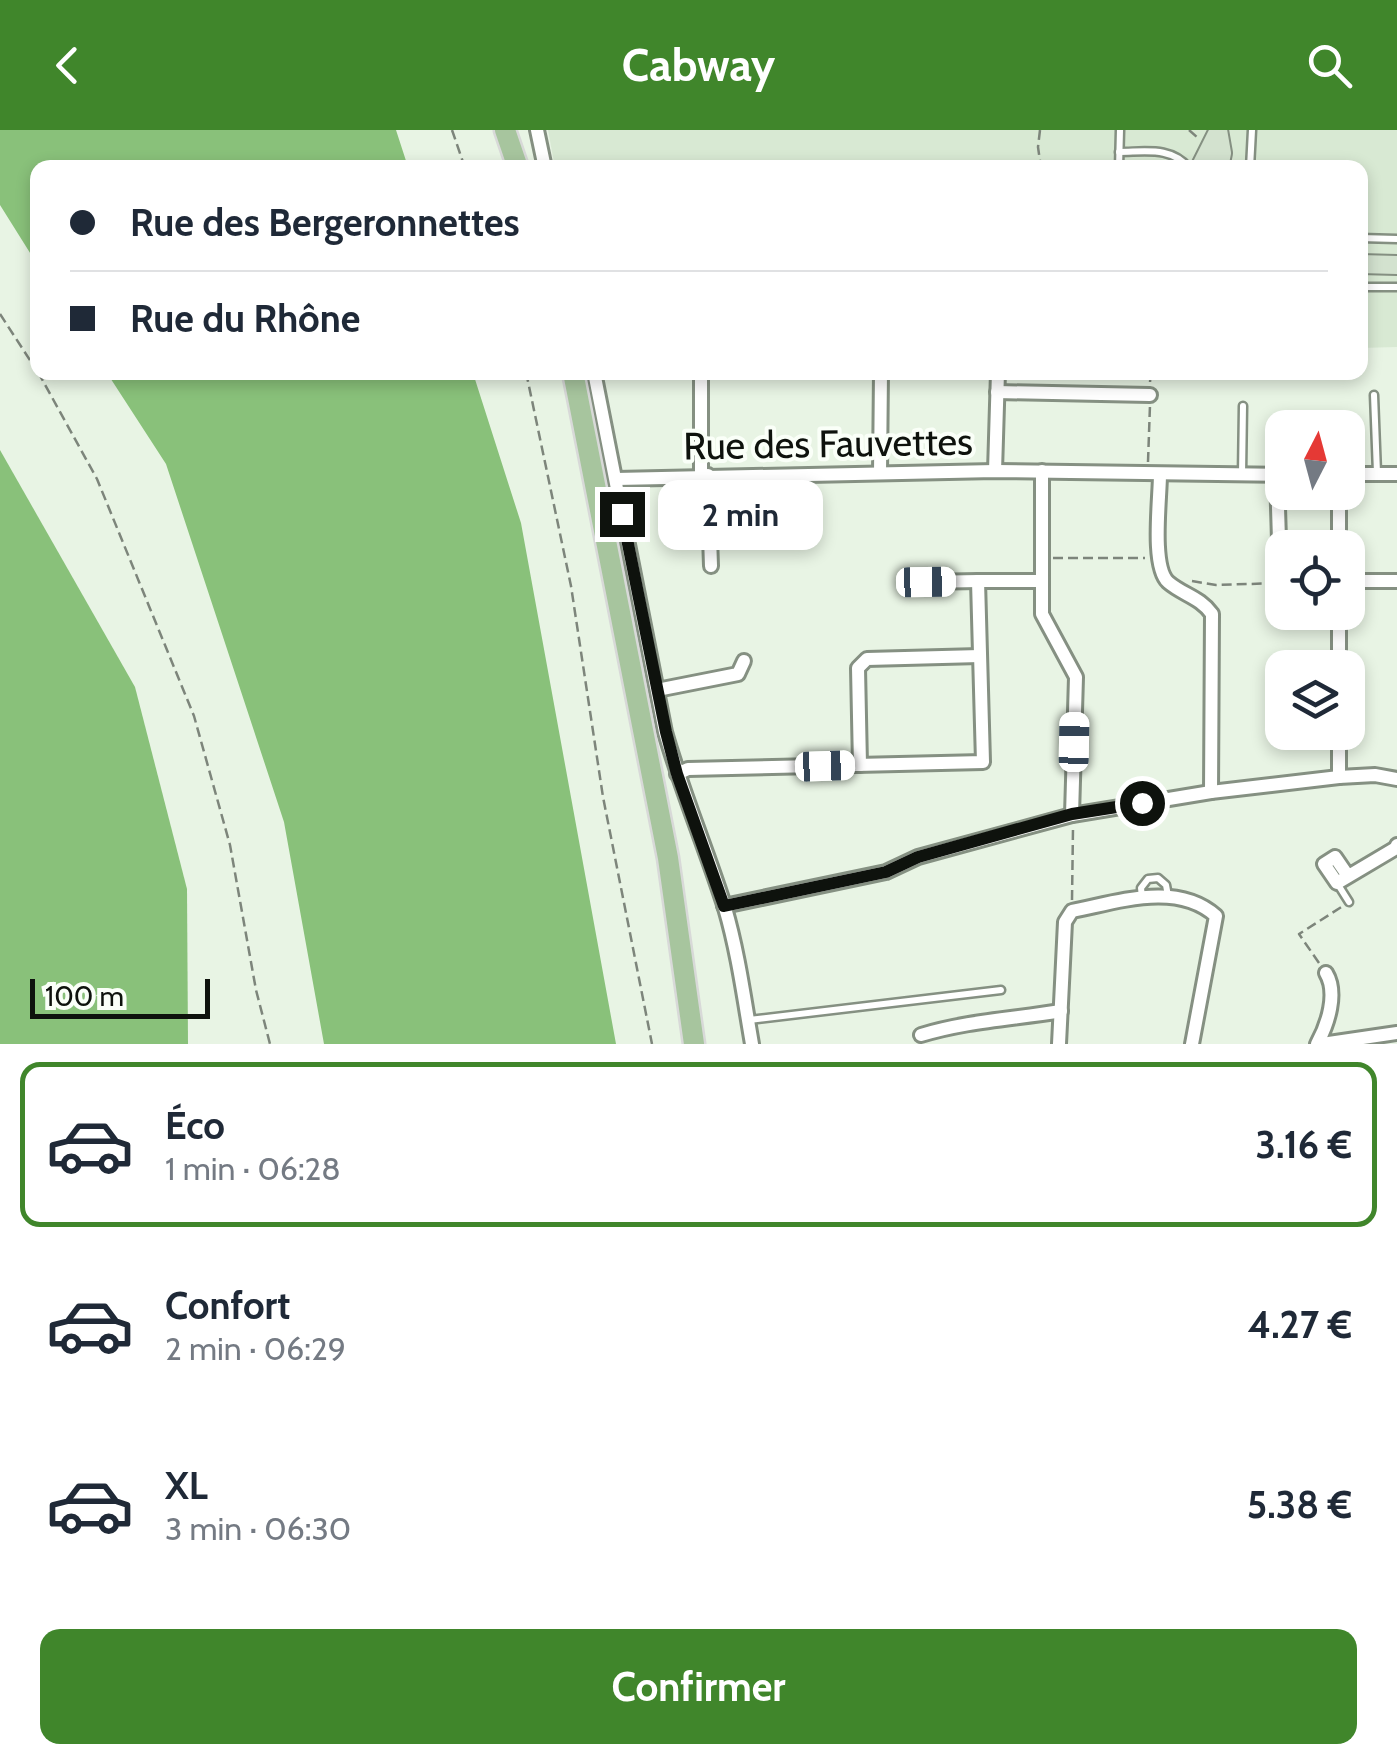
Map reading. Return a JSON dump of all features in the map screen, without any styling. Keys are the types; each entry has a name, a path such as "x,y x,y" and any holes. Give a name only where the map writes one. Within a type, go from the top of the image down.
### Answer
{"main road":[{"path":"505,130 515,160"},
{"path":"575,380 668,858 694,1044"}],"street":[{"path":"537,130 543,160"},
{"path":"1204,160 1218,131"},
{"path":"1218,131 1221,160"},
{"path":"1368,264 1397,265"},
{"path":"596,380 657,690 677,774 736,949 752,1044"},
{"path":"701,380 711,566"},
{"path":"880,473 881,380"},
{"path":"996,471 998,380"},
{"path":"998,392 1150,395"},
{"name":"Rue des Fauvettes","path":"616,478 996,471 1265,475"},
{"path":"1042,472 1042,614 1076,677 1072,814"},
{"path":"1154,474 1161,574 1170,584 1203,602 1212,614 1211,792"},
{"path":"1365,474 1397,474"},
{"path":"926,582 1042,581"},
{"path":"1365,581 1397,581"},
{"path":"677,774 688,769 983,762 978,582"},
{"path":"860,765 858,668 867,659 980,656"},
{"path":"657,690 738,674 744,661"},
{"path":"1339,750 1339,776"},
{"path":"724,906 886,872 918,857 1072,814 1339,776 1395,777"},
{"path":"1342,880 1397,845"},
{"path":"1059,1044 1065,922 1072,911 1168,897 1203,904 1216,916 1192,1044"},
{"path":"1326,973 1333,992 1320,1044 1390,1037"},
{"path":"921,1035 962,1022 999,1021 1061,1011"}],"lane":[{"path":"1119,160 1120,130"},
{"path":"1250,160 1252,130"},
{"path":"1119,152 1167,152 1182,160"},
{"path":"1368,238 1397,240"},
{"path":"1368,287 1397,288"},
{"path":"1374,395 1377,474"},
{"path":"1242,406 1242,475"},
{"path":"1342,880 1349,902"},
{"path":"748,1020 1001,990"}],"path":[{"path":"452,130 463,160"},
{"path":"1040,130 1040,160"},
{"path":"0,314 30,360"},
{"path":"42,380 97,479 194,716 230,845 256,990 270,1044"},
{"path":"528,380 557,512 603,798 652,1044"},
{"path":"1150,380 1154,474"},
{"path":"1042,558 1158,558"},
{"path":"1170,584 1265,584"},
{"path":"1072,814 1072,911"},
{"path":"1326,973 1299,934 1349,902"}],"shaded area":[{"path":"0,130 396,130 406,160 30,160 30,253 0,205"},
{"path":"548,130 1397,130 1397,347 1368,348 1368,160 554,160"},
{"path":"112,380 475,380 521,523 616,1044 324,1044 284,822 166,464"},
{"path":"0,450 135,687 187,889 188,1044 0,1044"}],"route":[{"path":"622,514 666,732 724,906 886,872 918,857 1072,814 1142,803"}]}
